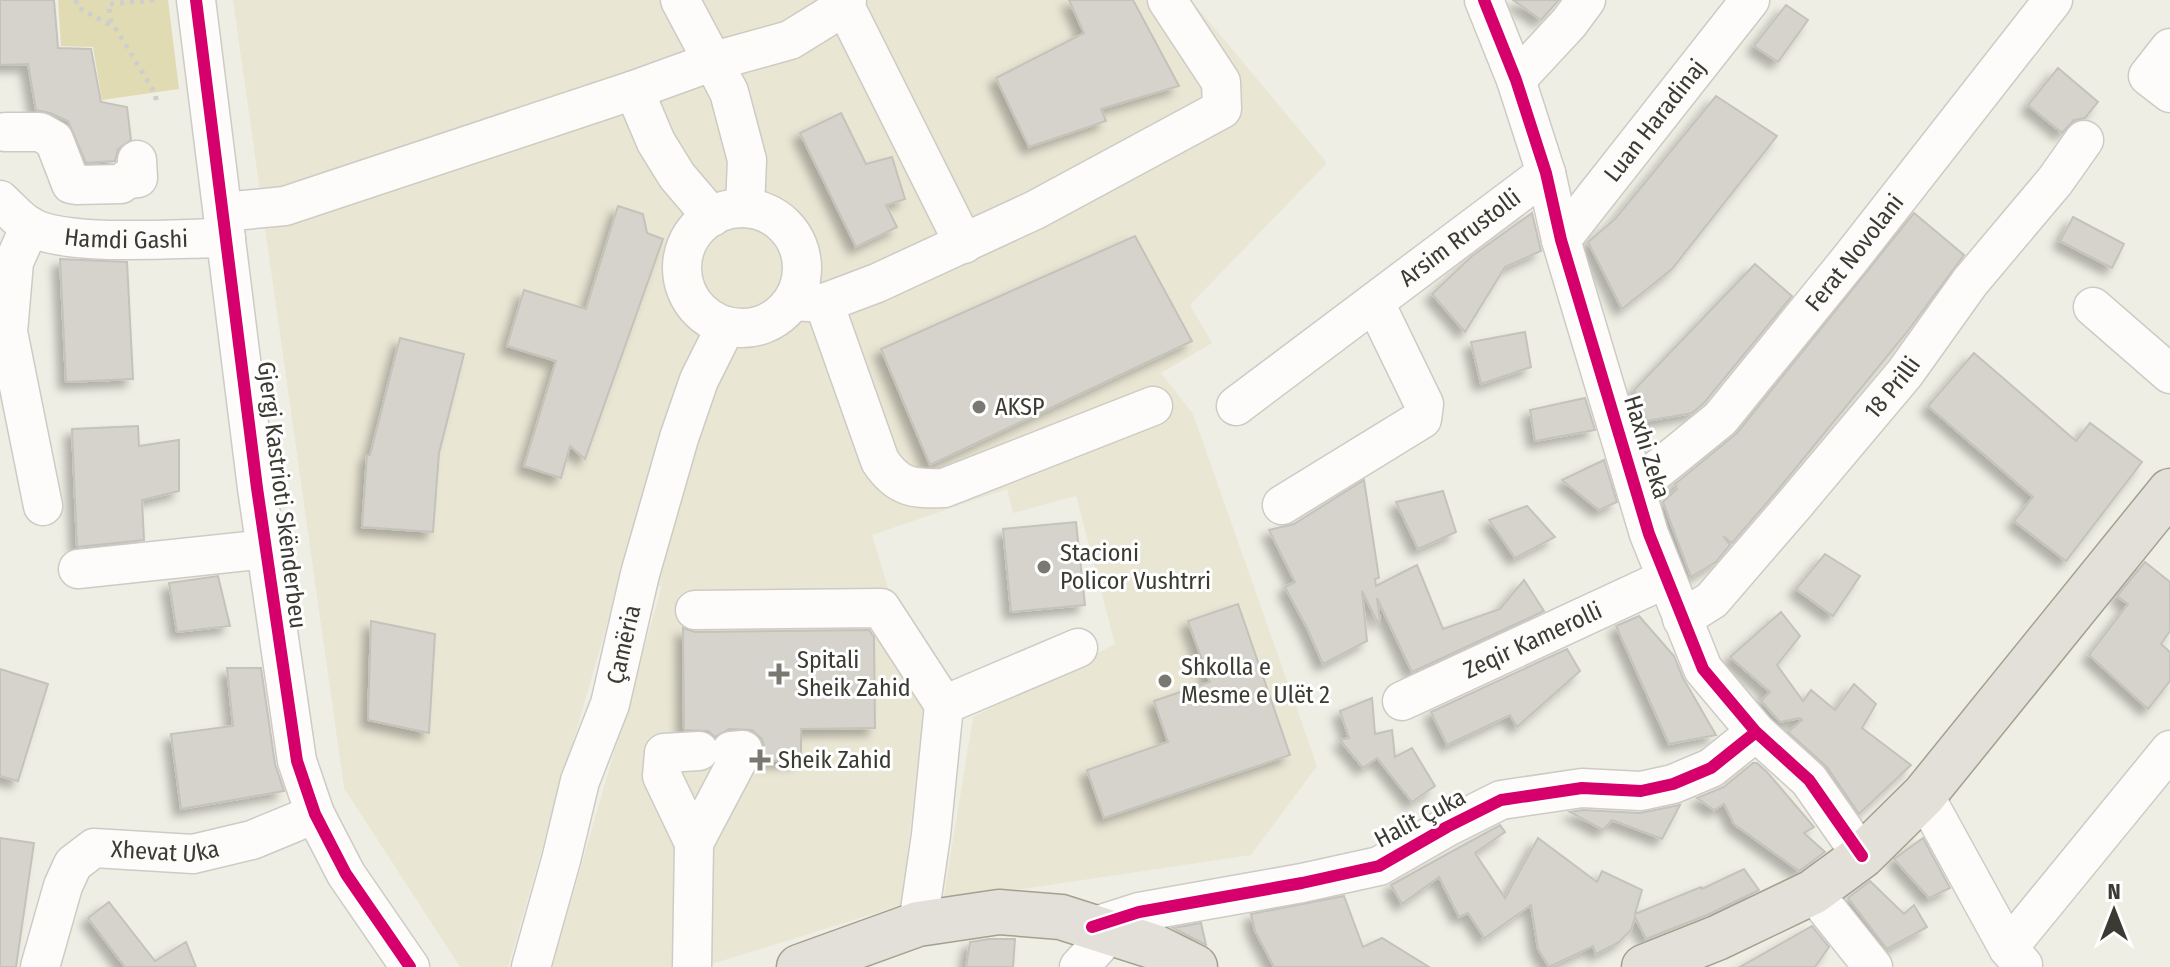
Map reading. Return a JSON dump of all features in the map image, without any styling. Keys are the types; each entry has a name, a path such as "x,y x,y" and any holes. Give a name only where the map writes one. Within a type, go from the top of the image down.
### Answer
{"main road":[{"path":"1644,967 1717,938 1813,892 1862,856 1924,795 2170,491"},
{"path":"799,967 918,924 999,912 1061,917 1094,942 1155,947 1195,967"}],"street":[{"name":"Gjergj Kastrioti Skënderbeu","path":"196,0 266,549 297,761 315,814 346,874 410,967"},
{"path":"680,0 729,92 742,133 747,160 728,212"},
{"path":"1153,406 944,488 923,489 903,484 890,477 880,461 808,302 802,279 802,257 786,226 767,213 728,212 700,225 685,248 682,276 692,302 713,321 740,328 767,323 808,302 877,283 964,244 1035,210 1222,109 1221,82 1167,0"},
{"name":"Haxhi Zeka","path":"1484,0 1516,80 1546,173 1561,240 1649,534 1703,669 1756,732 1809,780 1862,856"},
{"path":"1516,80 1586,0"},
{"name":"Luan Haradinaj","path":"1561,240 1750,0"},
{"name":"Ferat Novolani","path":"1636,487 1720,419 1860,248 2053,0"},
{"path":"224,225 714,61 790,40 846,3 964,244"},
{"path":"2170,48 2148,76 2170,93"},
{"path":"634,90 656,142 677,176 728,212"},
{"path":"2,127 40,132 54,140 71,184 121,184 127,179 138,178 137,160"},
{"name":"18 Prilli","path":"1682,619 1712,600 1905,373 1970,282 2055,181 2084,140"},
{"name":"Arsim Rrustolli","path":"1236,406 1546,173"},
{"name":"Hamdi Gashi","path":"0,200 30,226 58,235 104,239 224,225"},
{"name":"Hamdi Gashi","path":"30,226 14,262 8,332 43,506"},
{"name":"Arsim Rrustolli","path":"1282,505 1422,419 1424,404 1375,303"},
{"path":"2093,307 2170,374"},
{"name":"Çamëria","path":"531,967 580,781 610,704 640,574 679,438 699,380 726,326"},
{"name":"Gjergj Kastrioti Skënderbeu","path":"78,569 266,549"},
{"name":"Zeqir Kamerolli","path":"1402,701 1665,579"},
{"path":"695,610 881,608 944,705 931,835 918,924"},
{"path":"944,705 1078,648"},
{"name":"Halit Çuka","path":"1094,942 1139,912 1379,866 1501,800 1582,788 1641,791 1673,784 1711,768 1756,732"},
{"path":"692,967 694,843 662,776 664,753 743,750 694,843"},
{"path":"1924,795 2017,957 2170,750"},
{"name":"Xhevat Uka","path":"40,967 63,886 73,864 94,848 193,854 252,840 315,814"},
{"path":"1813,892 1873,967"}],"path":[{"path":"76,0 77,7 116,28"},
{"path":"154,0 109,2 110,19 155,93 157,105"}],"shaded area":[{"path":"58,0 168,0 179,89 102,100 93,47 61,46"},
{"path":"233,0 1191,0 1327,163 1190,305 1212,343 1161,373 1193,414 1317,766 1251,855 943,901 973,717 1115,644 1076,496 1013,513 1007,489 872,535 924,707 902,905 702,967 552,967 662,586 617,590 508,967 460,967 344,788"}],"building":[{"path":"0,0 54,0 58,48 91,49 101,102 127,107 131,140 118,149 115,161 86,163 68,121 36,110 28,64 0,65"},
{"path":"1069,0 1133,0 1179,86 1101,109 1106,121 1029,147 996,78 1084,33"},
{"path":"1513,0 1559,0 1541,20"},
{"path":"1786,5 1808,20 1778,62 1754,46"},
{"path":"2058,68 2098,102 2085,118 2074,120 2062,133 2028,105"},
{"path":"1716,96 1777,136 1672,269 1622,309 1588,242 1615,219"},
{"path":"841,113 866,164 892,157 905,199 886,205 897,227 856,247 800,133"},
{"path":"618,206 643,214 647,233 663,239 585,459 570,446 561,478 524,466 556,361 507,346 524,290 586,309"},
{"path":"1532,213 1541,251 1505,267 1465,332 1432,294 1472,256"},
{"path":"1914,213 1964,255 1907,332 1777,491 1732,543 1723,536 1730,545 1716,562 1691,577 1663,502 1677,489 1675,484 1737,433"},
{"path":"2073,217 2124,244 2112,268 2060,241"},
{"name":"AKSP","path":"1135,236 1192,341 930,465 881,349"},
{"path":"60,259 127,262 133,379 66,382"},
{"path":"1755,264 1792,296 1704,403 1692,413 1647,421 1634,390"},
{"path":"1525,332 1531,367 1481,384 1471,342"},
{"path":"400,338 464,354 439,453 433,532 362,527 367,455 370,455"},
{"path":"1974,353 2076,441 2090,423 2142,462 2066,561 2014,521 2033,497 1928,406"},
{"path":"1585,398 1595,430 1535,441 1530,410"},
{"path":"138,426 139,446 179,440 179,491 142,500 144,540 77,547 72,429"},
{"path":"1604,460 1617,502 1599,510 1562,480"},
{"path":"1364,480 1379,578 1375,579 1376,586 1417,565 1443,629 1500,609 1524,580 1544,611 1412,672 1377,598 1378,623 1362,591 1367,641 1323,664 1285,587 1295,582 1269,530 1294,524"},
{"path":"1443,491 1456,532 1418,549 1396,502"},
{"path":"1527,506 1555,537 1515,558 1489,520"},
{"name":"Stacioni Policor Vushtrri","path":"1076,522 1085,605 1011,612 1003,529"},
{"path":"1825,554 1860,576 1833,616 1796,589"},
{"path":"2145,562 2170,582 2170,631 2161,644 2170,652 2170,681 2148,709 2089,655 2128,604 2117,596"},
{"path":"218,576 230,626 177,632 169,583"},
{"path":"1238,604 1290,755 1104,818 1087,770 1168,742 1154,701 1210,682 1188,621"},
{"path":"1781,612 1800,636 1777,665 1803,701 1811,690 1835,710 1854,684 1876,704 1862,728 1911,765 1859,814 1827,767 1788,732 1802,720 1780,722 1761,701 1770,692 1730,657"},
{"path":"1639,616 1674,656 1716,735 1669,744 1616,626"},
{"path":"371,621 435,634 429,733 368,720"},
{"name":"Spitali Sheik Zahid","path":"683,628 695,632 869,630 874,637 875,728 801,729 801,760 762,761 765,750 762,739 752,730 729,729 715,737 708,731 684,730"},
{"path":"1567,649 1580,671 1517,727 1510,715 1447,745 1431,712"},
{"path":"227,668 261,668 275,764 284,791 181,809 171,734 233,726"},
{"path":"0,669 48,684 18,781 0,776"},
{"path":"1372,698 1375,734 1392,730 1395,757 1412,748 1435,786 1412,802 1377,758 1363,768 1340,740 1349,738 1340,711"},
{"path":"1753,763 1767,772 1814,827 1804,833 1825,852 1799,871 1734,824 1724,804 1714,810 1697,798 1724,787"},
{"path":"1680,805 1662,839 1612,820 1603,830 1570,812 1640,813"},
{"path":"1500,825 1505,832 1475,853 1505,898 1538,838 1597,882 1602,871 1642,890 1635,914 1702,889 1744,869 1759,890 1646,939 1635,917 1631,930 1618,943 1596,954 1593,946 1549,967 1538,949 1531,905 1482,940 1484,937 1468,913 1459,917 1439,877 1402,904 1391,885"},
{"path":"0,838 34,843 16,967 0,967"},
{"path":"1923,838 1950,888 1929,898 1894,859"},
{"path":"1870,881 1904,914 1914,905 1927,927 1887,949 1848,898"},
{"path":"1344,896 1363,947 1382,938 1429,967 1274,967 1255,931 1251,914"},
{"path":"109,902 155,961 186,942 196,967 125,967 88,918"},
{"path":"1201,923 1206,945 1173,928"},
{"path":"1812,926 1829,947 1815,967 1740,967"},
{"path":"1015,939 1013,967 966,967 970,942"}],"cycle path":[{"path":"196,0 257,488 297,761 315,814 346,874 410,967"},
{"path":"1484,0 1516,80 1546,173 1561,240 1649,534 1703,669 1756,732 1809,780 1862,856"},
{"path":"1092,927 1139,912 1379,866 1501,800 1582,788 1641,791 1673,784 1711,768 1756,732"}],"place":[{"name":"AKSP","path":"979,407"},
{"name":"Stacioni Policor Vushtrri","path":"1044,567"},
{"name":"Spitali Sheik Zahid","path":"779,674"},
{"name":"Shkolla e Mesme e Ulët 2","path":"1165,681"},
{"name":"Sheik Zahid","path":"760,760"}]}
